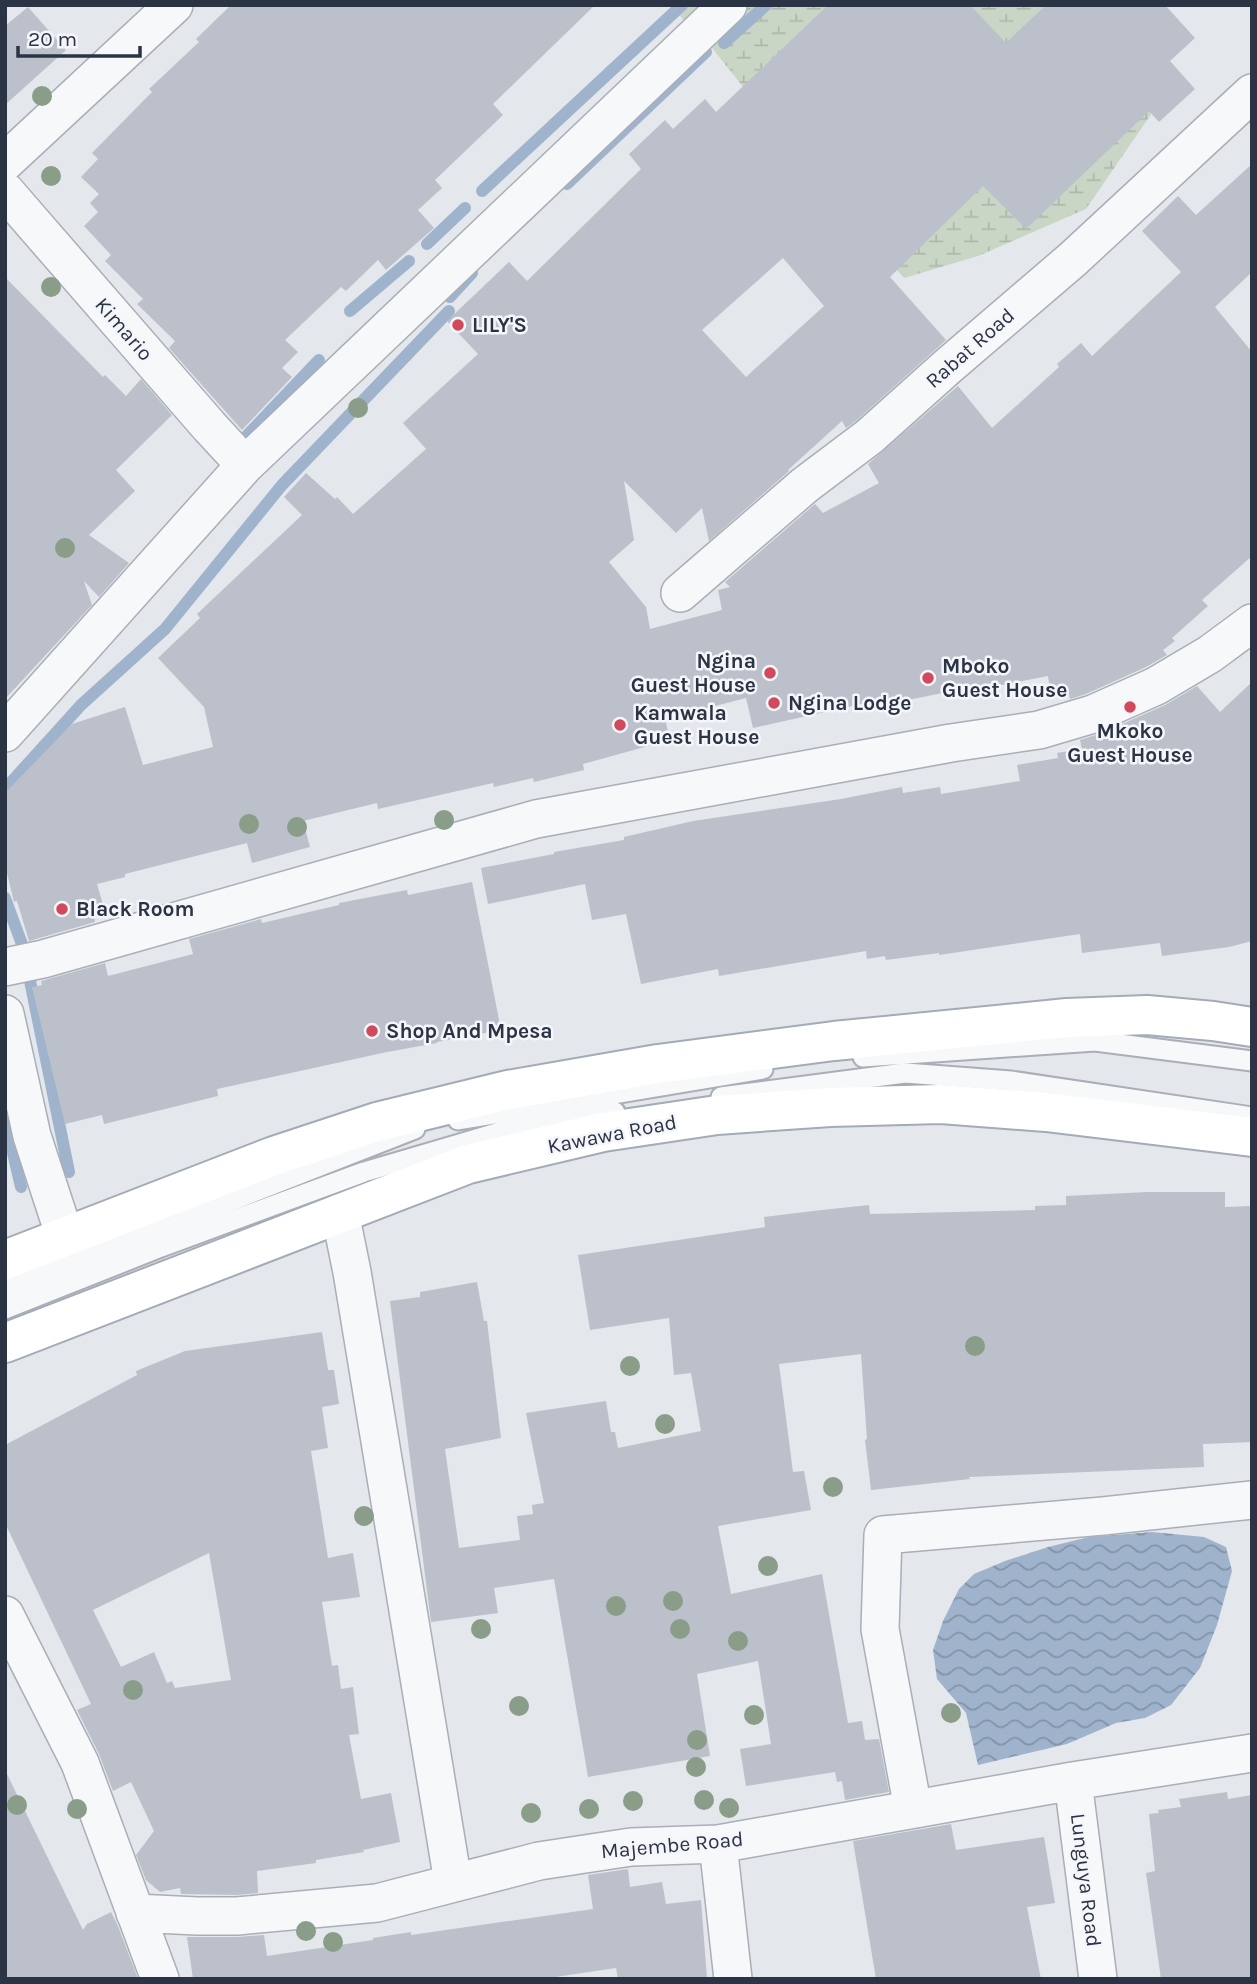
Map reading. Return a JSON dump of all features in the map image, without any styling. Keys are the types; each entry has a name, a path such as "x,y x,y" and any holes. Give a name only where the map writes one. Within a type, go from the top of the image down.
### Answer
{"main road":[{"path":"5,1260 274,1156 377,1122 544,1083 659,1064 834,1041 1067,1018 1147,1015 1252,1027"},
{"name":"Kawawa Road","path":"5,1343 468,1164 603,1132 717,1115 830,1107 940,1104 1046,1112 1252,1137"}],"street":[{"path":"5,162 174,5"},
{"path":"5,733 245,465 728,5"},
{"name":"Rabat Road","path":"680,593 806,485 870,436 1073,259 1252,93"},
{"name":"Kimario","path":"5,191 245,465"},
{"path":"5,967 57,955 536,819 951,743 1039,730 1093,714 1156,686 1252,623"},
{"path":"5,1014 19,1141 65,1237"},
{"path":"340,1213 453,1882"},
{"path":"913,1810 880,1629 883,1535 1252,1500"},
{"path":"5,1615 80,1763 160,1979"},
{"name":"Majembe Road","path":"135,1913 237,1916 377,1903 539,1861 589,1852 631,1847 718,1844 1073,1781 1252,1753"},
{"name":"Lunguya Road","path":"1073,1781 1098,1979"},
{"path":"718,1844 733,1979"}],"lane":[{"name":"Kawawa Road","path":"5,1289 422,1126 815,1060 1095,1041 1252,1061"},
{"name":"Kawawa Road","path":"5,1309 363,1171 524,1125 905,1073 1011,1081 1252,1117"}],"green space":[{"path":"669,5 1137,5 1176,78 1086,209 978,256 904,278 819,183 713,49"}],"water":[{"path":"1152,1532 1204,1537 1226,1547 1232,1571 1217,1625 1200,1668 1171,1705 1145,1718 1116,1723 1067,1744 978,1765 966,1713 937,1679 933,1650 943,1621 959,1589 974,1574 1048,1547 1089,1537"}],"building":[{"path":"231,5 595,5 493,104 503,115 435,180 442,188 418,210 434,228 386,270 378,260 346,291 341,287 285,340 298,352 282,368 292,377 242,430 169,348 175,341 137,304 143,299 105,261 111,255 84,226 98,212 90,203 99,194 81,177 98,159 92,153 152,92 149,89 199,42 196,39"},
{"path":"828,5 970,5 1006,43 1046,5 1165,5 1195,38 1170,61 1195,89 1159,122 1149,111 1026,229 983,186 890,277 946,340 857,420 846,428 842,421 709,541 702,508 676,533 624,481 634,540 609,562 646,607 650,629 722,610 718,590 730,587 725,582 815,504 823,513 879,483 868,464 958,386 992,428 1059,367 1057,364 1081,343 1092,356 1181,272 1142,231 1178,196 1196,215 1252,164 1252,272 1215,307 1252,352 1252,556 1202,600 1208,606 1172,638 1175,641 1163,650 1167,655 1086,694 1070,699 1067,686 1050,690 1048,676 992,687 992,683 898,702 897,696 753,728 746,698 665,719 670,740 583,764 584,770 534,782 533,778 494,787 493,783 378,809 377,803 303,821 310,847 252,863 247,843 125,874 125,877 97,884 104,908 93,912 95,922 29,941 17,901 14,902 5,865 5,793 72,724 125,707 143,765 213,747 204,707 158,658 200,618 197,614 302,515 284,497 306,473 335,499 337,497 353,514 426,449 403,423 478,354 447,321 509,262 527,281 641,169 629,154 665,120 673,129 705,99 716,112","holes":["783,258 824,306 746,377 702,330"]},
{"path":"28,7 66,50 5,105 5,26"},
{"path":"5,277 103,377 105,375 126,396 141,379 172,415 116,470 135,491 89,535 129,563 99,597 84,581 92,605 5,699"},
{"path":"1252,682 1252,941 1229,947 1162,956 1160,943 1082,953 1080,934 886,960 885,956 867,959 866,951 719,976 718,969 641,984 626,914 592,920 585,884 488,904 481,868 624,840 624,837 693,821 902,787 903,793 940,787 941,794 1020,781 1017,765 1058,758 1057,753 1082,749 1080,740 1165,705 1197,686 1220,712"},
{"path":"472,882 501,1030 217,1089 218,1096 104,1124 102,1115 65,1124 32,987 42,985 41,981 105,963 108,976 193,954 189,939 261,919 262,923 339,903 407,890 408,895"},
{"path":"1225,1192 1225,1207 1252,1206 1252,1442 1203,1444 1204,1467 969,1477 970,1479 871,1490 865,1440 861,1354 779,1364 793,1472 804,1471 811,1510 718,1526 731,1594 822,1574 848,1723 862,1721 865,1740 879,1739 889,1792 845,1800 842,1781 837,1782 835,1772 746,1786 740,1749 771,1744 758,1661 697,1674 710,1756 588,1777 554,1579 494,1588 498,1613 431,1622 390,1301 420,1297 420,1292 477,1282 484,1321 487,1321 501,1438 445,1449 459,1548 520,1540 517,1516 533,1514 532,1505 544,1503 526,1413 606,1401 611,1432 615,1432 618,1448 701,1431 691,1373 674,1375 669,1318 590,1330 578,1255 765,1227 764,1217 813,1211 869,1205 870,1214 1035,1210 1035,1206 1066,1205 1066,1196"},
{"path":"322,1332 328,1370 334,1370 339,1404 322,1407 328,1448 311,1451 328,1558 353,1553 360,1597 322,1602 332,1666 338,1665 341,1689 353,1687 359,1734 349,1735 361,1799 391,1793 400,1842 363,1850 364,1852 316,1860 316,1863 257,1871 258,1893 181,1894 180,1888 160,1892 146,1880 136,1855 154,1831 131,1782 113,1791 99,1754 77,1710 91,1704 5,1523 5,1445 137,1375 136,1371 185,1351","holes":["209,1553 231,1680 175,1688 172,1681 167,1683 154,1652 121,1667 93,1610"]},
{"path":"5,1770 83,1930 87,1924 111,1912 138,1979 5,1979"},
{"path":"1227,1792 1228,1799 1252,1795 1252,1979 1161,1979 1146,1873 1155,1871 1149,1814 1181,1807 1179,1799"},
{"path":"951,1824 956,1850 1044,1837 1055,1903 1027,1907 1041,1979 876,1979 853,1841"},
{"path":"628,1869 630,1887 662,1882 666,1904 701,1900 707,1979 618,1979 616,1968 542,1979 193,1979 187,1937 264,1935 267,1956 411,1932 411,1935 593,1909 588,1875"}],"waterway":[{"path":"482,191 682,5"},
{"path":"724,43 766,5"},
{"path":"567,184 706,52"},
{"path":"427,244 465,208"},
{"path":"350,311 409,261"},
{"path":"450,297 472,273"},
{"path":"5,789 81,705 165,629 282,485 449,311"},
{"path":"239,444 319,360"},
{"path":"5,898 23,947"},
{"path":"29,976 69,1172"},
{"path":"5,1119 21,1187"}],"place":[{"name":"LILY'S","path":"458,325"},
{"name":"Ngina Guest House","path":"770,673"},
{"name":"Mboko Guest House","path":"928,678"},
{"name":"Ngina Lodge","path":"774,703"},
{"name":"Mkoko Guest House","path":"1130,707"},
{"name":"Kamwala Guest House","path":"620,725"},
{"name":"Black Room","path":"62,909"},
{"name":"Shop And Mpesa","path":"372,1031"}]}
